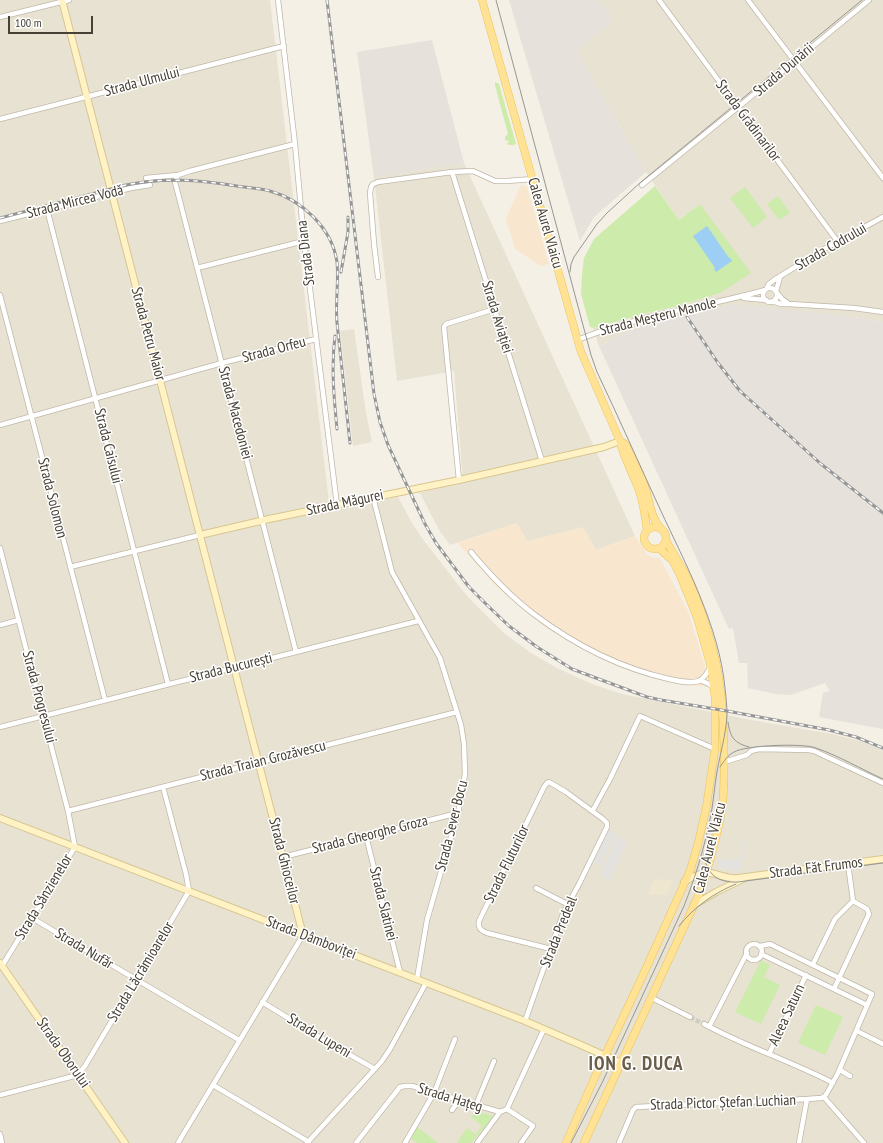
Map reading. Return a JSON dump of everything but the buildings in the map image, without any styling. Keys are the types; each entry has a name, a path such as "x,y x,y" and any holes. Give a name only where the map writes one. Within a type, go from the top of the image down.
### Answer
{"main road":[{"name":"Calea Aurel Vlaicu","path":"482,0 577,340 586,365 620,441 622,450 640,491 647,530 644,538 646,544 652,549 660,549 673,561 696,617 710,667 716,709 715,749 704,822 693,862 566,1143"},
{"name":"Calea Aurel Vlaicu","path":"584,1143 694,905 706,873 720,818 723,794 724,762 720,686 713,649 691,585 666,540 666,534 660,528 652,515 645,486 625,444 620,441"},
{"path":"647,530 654,527 660,528"},
{"path":"660,549 666,540"}],"street":[{"path":"0,17 65,0"},
{"name":"Strada Petru Maior","path":"65,0 87,96 234,668"},
{"name":"Strada Diana","path":"278,0 295,144 304,241 337,505"},
{"name":"Strada Grădinarilor","path":"658,0 838,242"},
{"path":"748,0 883,178"},
{"name":"Strada Dunării","path":"642,186 868,0"},
{"name":"Strada Ulmului","path":"0,119 284,46"},
{"path":"146,178 178,175 295,144"},
{"path":"378,277 374,250 371,187 373,184 388,180 470,171 495,181 533,179"},
{"name":"Strada Aviației","path":"452,172 542,461"},
{"name":"Strada Macedoniei","path":"178,175 175,182 296,652"},
{"name":"Strada Mircea Vodă","path":"0,221 112,192 150,185"},
{"name":"Strada Caisului","path":"47,209 168,684"},
{"name":"Strada Codrului","path":"766,289 771,283 780,277 883,217"},
{"path":"197,268 304,241"},
{"path":"772,301 776,298 780,277"},
{"path":"740,298 772,288 789,304"},
{"path":"766,289 764,296 766,300"},
{"name":"Strada Solomon","path":"0,295 104,700"},
{"path":"740,298 766,300 781,304 854,308 883,312"},
{"name":"Strada Meșteru Manole","path":"577,340 630,322 670,312 740,298"},
{"path":"459,480 444,327 446,324 495,309"},
{"name":"Strada Orfeu","path":"0,425 222,363 316,339"},
{"name":"Strada Măgurei","path":"70,567 262,520 459,480 604,448 620,441"},
{"name":"Strada Sever Bocu","path":"373,497 392,572 418,621 438,654 457,712 463,736 465,758 465,774 458,813 427,920 416,979"},
{"name":"Strada Progresului","path":"0,548 68,811 75,847"},
{"path":"471,552 496,581 522,605 550,626 607,658 648,673 687,682 700,680 707,673 710,667"},
{"path":"0,625 19,620"},
{"name":"Strada București","path":"0,727 418,621"},
{"name":"Strada Ghioceilor","path":"234,668 303,935"},
{"path":"700,680 714,688"},
{"name":"Strada Traian Grozăvescu","path":"68,811 457,712"},
{"path":"593,810 640,716 715,749"},
{"path":"724,762 747,755 749,752 754,750 804,749 814,751 883,783"},
{"name":"Strada Fluturilor","path":"550,949 481,931 479,928 479,920 545,784 548,782 551,783 566,792 593,810 608,824"},
{"path":"163,786 189,891"},
{"name":"Strada Gheorghe Groza","path":"283,857 458,813"},
{"name":"Strada Dâmboviței","path":"0,818 525,1021 621,1063"},
{"name":"Strada Predeal","path":"525,1021 567,904 607,830 608,824"},
{"name":"Strada Slatinei","path":"366,836 400,972"},
{"name":"Strada Sânzienelor","path":"1,965 32,918 75,847"},
{"name":"Strada Făt Frumos","path":"706,873 727,878 748,877 883,859"},
{"path":"834,989 869,914 867,909 853,900 848,864"},
{"path":"684,882 692,877 706,873"},
{"name":"Strada Făt Frumos","path":"694,905 716,892 748,877"},
{"path":"536,888 567,904"},
{"name":"Strada Lăcrămioarelor","path":"78,1075 137,980 189,891"},
{"path":"813,964 835,919 853,900"},
{"name":"Strada Nufăr","path":"32,918 240,1040"},
{"path":"178,1143 303,935"},
{"path":"760,946 762,950 758,958 753,959 749,957 747,948 750,945 755,944 760,946 770,944 872,994 833,1084 824,1097 807,1099"},
{"name":"Aleea Saturn","path":"747,953 707,1025 833,1084"},
{"name":"Aleea Saturn","path":"761,954 867,1006"},
{"name":"Strada Oborului","path":"1,965 125,1143"},
{"name":"Aleea Saturn","path":"769,1054 806,975"},
{"path":"213,1085 308,1142 375,1069 390,1049 426,983"},
{"path":"652,998 690,1017"},
{"name":"Strada Lupeni","path":"262,1002 375,1069"},
{"path":"521,1143 533,1126 507,1108 544,1029"},
{"path":"857,1031 883,1044"},
{"path":"405,1143 434,1093 455,1039"},
{"path":"476,1106 494,1061"},
{"path":"840,1070 850,1076"},
{"path":"0,1095 78,1075"},
{"name":"Strada Hațeg","path":"356,1143 400,1087 408,1086 500,1112"},
{"path":"824,1097 864,1143"},
{"name":"Strada Pictor Ștefan Luchian","path":"619,1143 633,1110 636,1107 807,1099 799,1143"},
{"path":"452,1110 458,1100"},
{"name":"Strada Hațeg","path":"477,1143 500,1112 507,1108"},
{"path":"0,1134 2,1143"}],"shaded area":[{"path":"0,0 270,0 330,511 398,497 424,541 467,596 505,634 531,653 557,668 592,684 622,694 746,719 832,734 860,741 883,750 883,1143 0,1143"},
{"path":"509,0 599,0 614,19 577,52 646,172 594,217 580,241"},
{"path":"599,0 883,0 883,322 847,316 651,322 599,346 593,328 678,306 720,293 700,204 679,220 646,172 577,52 614,19"},
{"path":"432,40 464,163 374,178 357,52"},
{"path":"464,163 635,536 596,550 583,528 527,542 517,523 450,545 439,530 420,493 463,481 454,371 397,381 374,178"},
{"path":"521,185 527,187 549,264 541,266 515,249 506,218"},
{"path":"736,304 847,316 883,322 883,729 819,717 823,693 830,691 825,683 791,695 776,694 748,688 747,663 739,663 733,628 729,629 599,346 651,322"},
{"path":"354,329 366,413 372,442 353,446 340,331"},
{"path":"517,523 527,541 583,527 596,550 635,536 647,555 654,558 659,557 689,613 705,667 709,687 679,684 627,669 587,651 567,640 544,626 497,587 458,543"},
{"path":"607,830 616,833 600,866 592,862"},
{"path":"617,837 627,841 609,880 600,875"},
{"path":"744,838 747,838 740,871 719,867 721,858 739,861"},
{"path":"654,879 673,880 667,895 648,894"}],"green space":[{"path":"495,82 499,84 516,144 513,145 509,145 507,143 510,141 505,140 505,137 508,134"},
{"path":"655,186 679,220 700,204 751,273 720,293 678,306 593,328 590,327 581,294 584,258 594,239"},
{"path":"745,187 767,217 753,228 730,198"},
{"path":"778,196 790,213 779,220 767,204"},
{"path":"761,960 770,965 764,977 780,985 761,1024 735,1012"},
{"path":"816,1005 843,1017 825,1055 798,1043"},
{"path":"475,1111 494,1116 471,1143 457,1142 467,1128 476,1134 482,1126 471,1117"},
{"path":"417,1127 438,1143 417,1143 410,1138"}],"water":[{"path":"707,226 732,261 716,272 714,269 715,268 693,236"}],"tunnel":[{"path":"690,1017 704,1024"}],"tram line":[{"path":"496,0 591,355 597,372 700,596 709,619 722,665 727,705 725,731 717,770 708,830 692,885 684,906 602,1083 571,1143"},
{"path":"570,272 574,257 597,224 607,213 641,182 862,0"},
{"path":"728,722 730,732 734,739 740,744 749,747"},
{"path":"720,767 730,755 740,750 762,746 810,746 825,751 883,779"},
{"path":"704,853 707,867 710,872 719,879 731,882 883,863"},
{"path":"679,926 705,901 736,884"}],"railway":[{"path":"327,0 374,394 380,422 388,445 425,524 436,543 469,587 509,626 537,647 572,669 647,697 829,730 856,737 883,748"},
{"path":"0,218 126,185 140,182 168,180 209,182 270,191 282,195 304,208 314,217 329,238 337,262 337,323 350,443"},
{"path":"341,272 348,232 348,217"},
{"path":"687,317 718,363 740,391 821,464 883,513"},
{"path":"335,336 333,371 337,429"}],"district":[{"name":"ION G. DUCA","path":"636,1065"}]}
